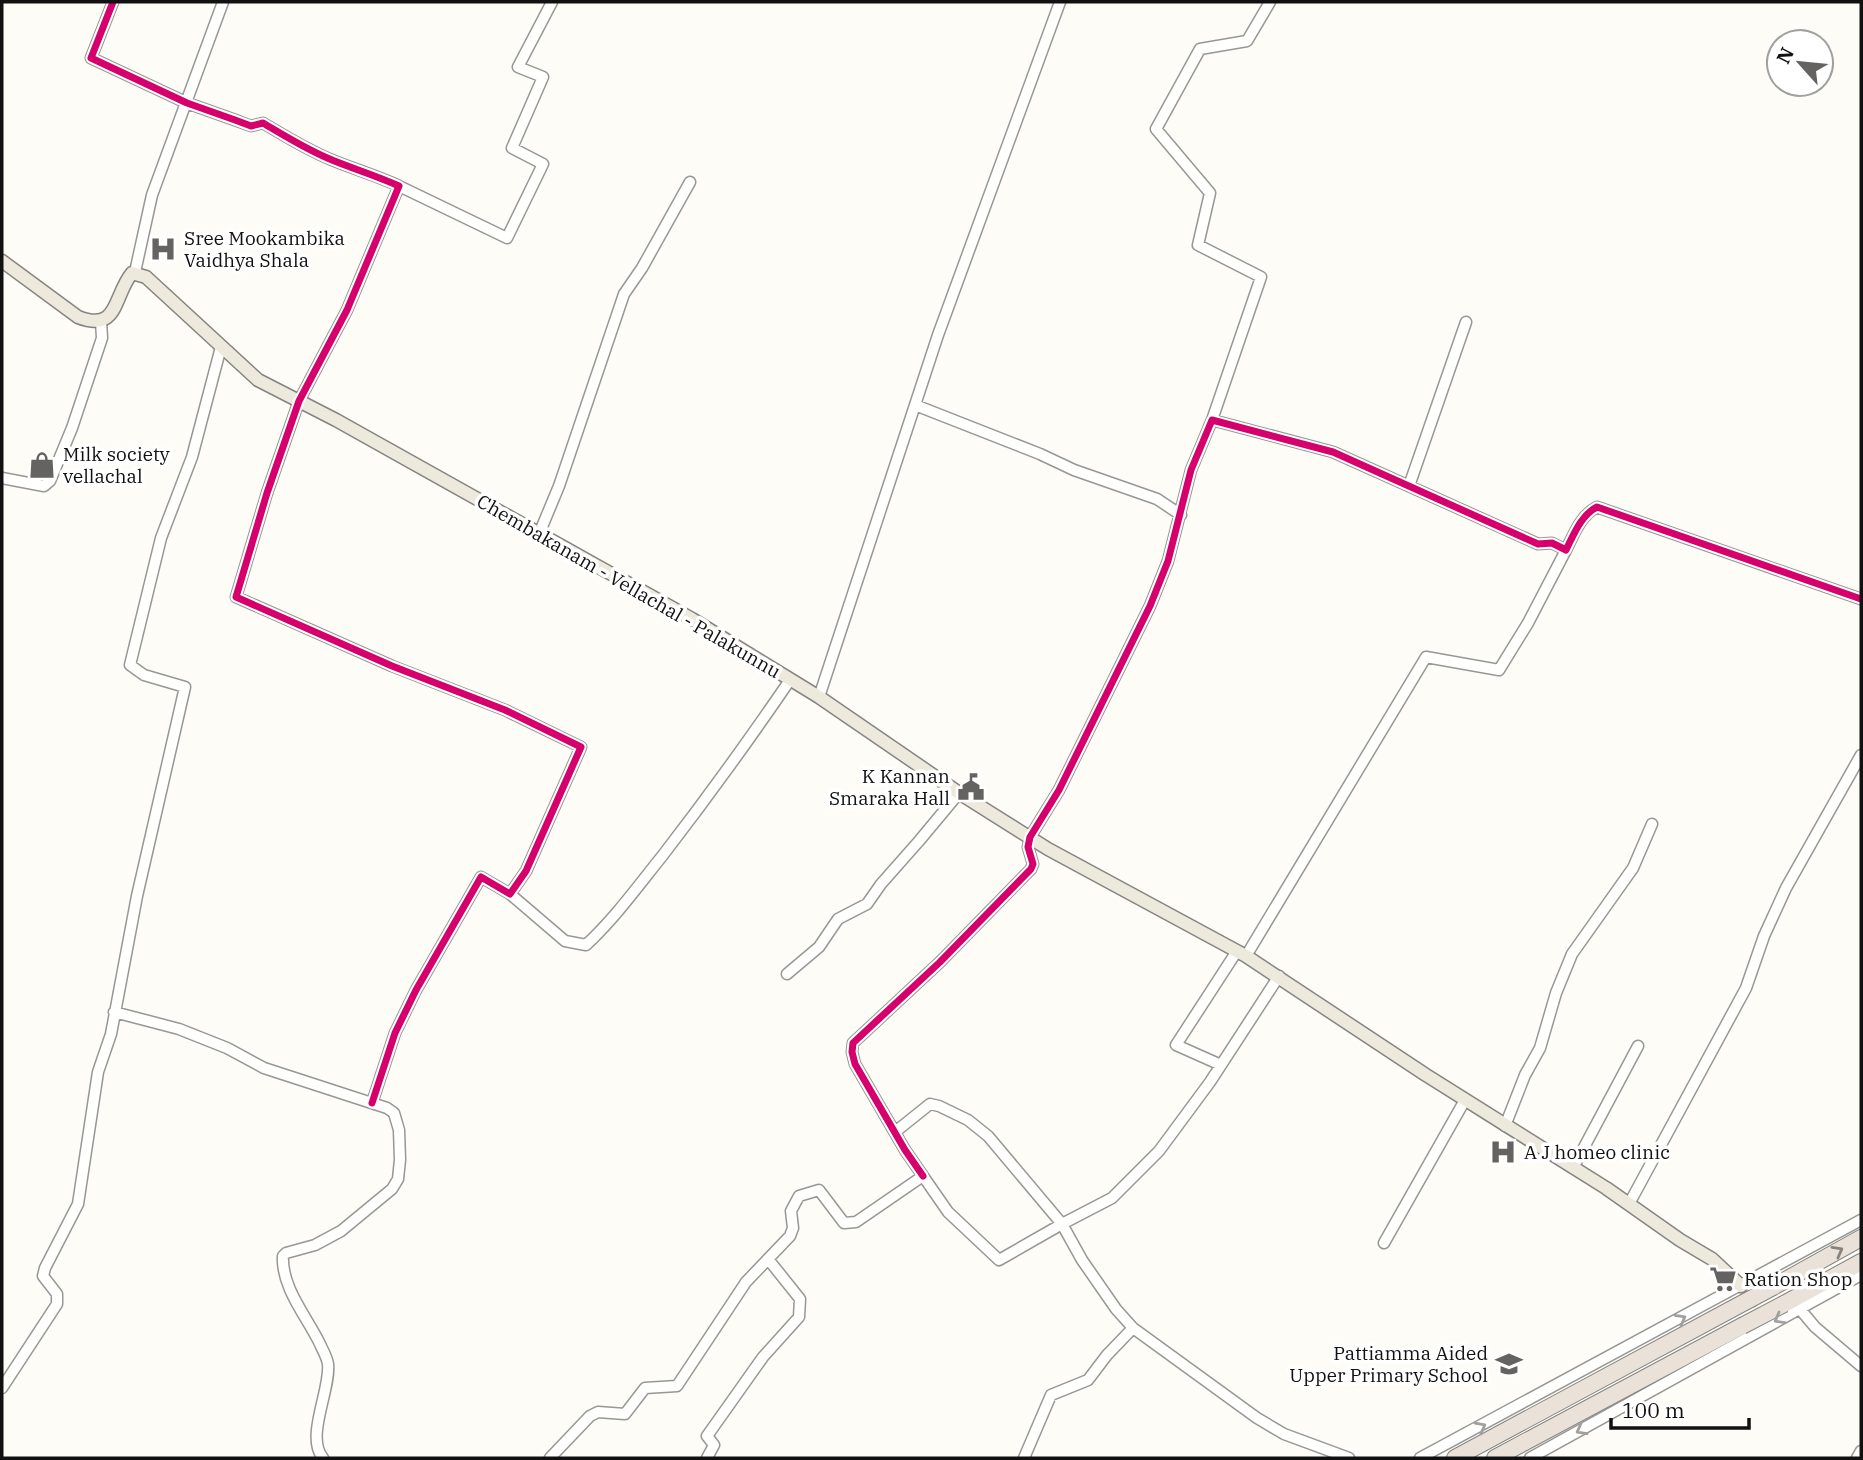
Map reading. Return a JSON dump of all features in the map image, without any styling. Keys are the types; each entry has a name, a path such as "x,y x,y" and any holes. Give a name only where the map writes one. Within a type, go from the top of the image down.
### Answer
{"highway":[{"path":"1455,1458 1861,1238"},
{"path":"1495,1458 1742,1326 1792,1306 1861,1262"}],"main road":[{"path":"2,261 78,317 91,322 101,321 111,315 128,278 135,272"},
{"name":"Chembakanam - Vellachal - Palakunnu","path":"135,272 158,287 258,380 465,491 692,619 819,698 959,793 1070,862 1279,976 1712,1259 1741,1286"}],"street":[{"path":"113,2 91,58 187,103 251,126 263,123 333,160 354,166 399,186 508,238 542,164 512,148 543,77 518,67 552,2"},
{"path":"135,272 152,195 223,2"},
{"path":"819,698 938,335 1059,2"},
{"path":"1270,2 1247,41 1200,50 1156,129 1210,193 1198,245 1261,277 1212,420 1191,470 1168,561 1150,606 1059,790 1030,837 1028,847 1033,864 1031,869 940,962 853,1042 852,1052 855,1064 895,1132 948,1212 999,1260 1112,1198 1159,1151 1221,1065 1279,976"},
{"path":"539,534 559,486 624,294 642,268 690,181"},
{"path":"399,186 347,310 299,401 267,493 236,597 392,666 505,710 581,747 526,872 510,894"},
{"path":"2,478 37,486 44,486 50,481 72,428 102,338 101,321"},
{"path":"1409,486 1466,322"},
{"path":"2,1388 57,1304 57,1294 43,1276 78,1204 99,1072 111,1034 137,896 185,687 144,675 130,665 161,538 192,457 221,348"},
{"path":"915,405 1074,470 1157,499 1181,515"},
{"path":"1212,420 1333,452 1538,544 1552,543 1566,550"},
{"path":"1221,1065 1176,1045 1241,953 1426,657 1499,670 1584,517 1597,507 1861,599"},
{"path":"372,1102 395,1032 481,877 510,894 565,941 586,945 607,925 684,827 742,751 790,680"},
{"path":"1629,1204 1746,988 1786,888 1861,755"},
{"path":"787,974 819,947 838,919 867,904 959,793"},
{"path":"1505,1126 1525,1075 1540,1048 1556,993 1572,954 1633,868 1652,824"},
{"path":"114,1012 179,1030 227,1048 264,1068 372,1102 394,1113 400,1150 398,1179 392,1189 341,1231 315,1245 286,1252 283,1256 285,1280 294,1300 310,1322 328,1361 329,1378 323,1394 318,1440 319,1453 323,1458"},
{"path":"1573,1168 1638,1046"},
{"path":"1384,1242 1465,1100"},
{"path":"895,1132 930,1104 939,1105 968,1120 988,1136 1062,1224 1082,1261 1133,1328 1284,1434 1349,1458"},
{"path":"550,1458 597,1412 625,1415 645,1388 677,1386 746,1282 790,1236 793,1228 791,1211 799,1196 819,1190 844,1223 856,1222 923,1176"},
{"path":"1420,1458 1861,1220"},
{"path":"707,1458 714,1445 707,1436 763,1357 799,1317 800,1299 768,1259"},
{"path":"1530,1458 1792,1306 1861,1275"},
{"path":"1792,1306 1861,1366"},
{"path":"1024,1458 1051,1395 1088,1380 1133,1328"},
{"path":"1857,1458 1861,1451"}],"tunnel":[{"path":"1741,1286 1759,1324"}],"cycle path":[{"path":"113,2 91,58 187,103 251,126 263,123 323,156 399,186 347,310 299,401 267,493 236,597 392,666 505,710 581,747 526,871 510,894 481,877 416,990 395,1033 372,1103"},
{"path":"923,1176 855,1064 853,1043 940,962 1031,869 1033,864 1028,847 1030,837 1059,790 1150,606 1168,561 1191,470 1212,420 1333,452 1538,544 1552,543 1566,550 1582,520 1597,507 1861,599"}],"place":[{"name":"Sree Mookambika Vaidhya Shala","path":"163,249"},
{"name":"Milk society vellachal","path":"42,465"},
{"name":"K Kannan Smaraka Hall","path":"971,787"},
{"name":"A J homeo clinic","path":"1503,1152"},
{"name":"Ration Shop","path":"1723,1279"},
{"name":"Pattiamma Aided Upper Primary School","path":"1509,1364"}]}
